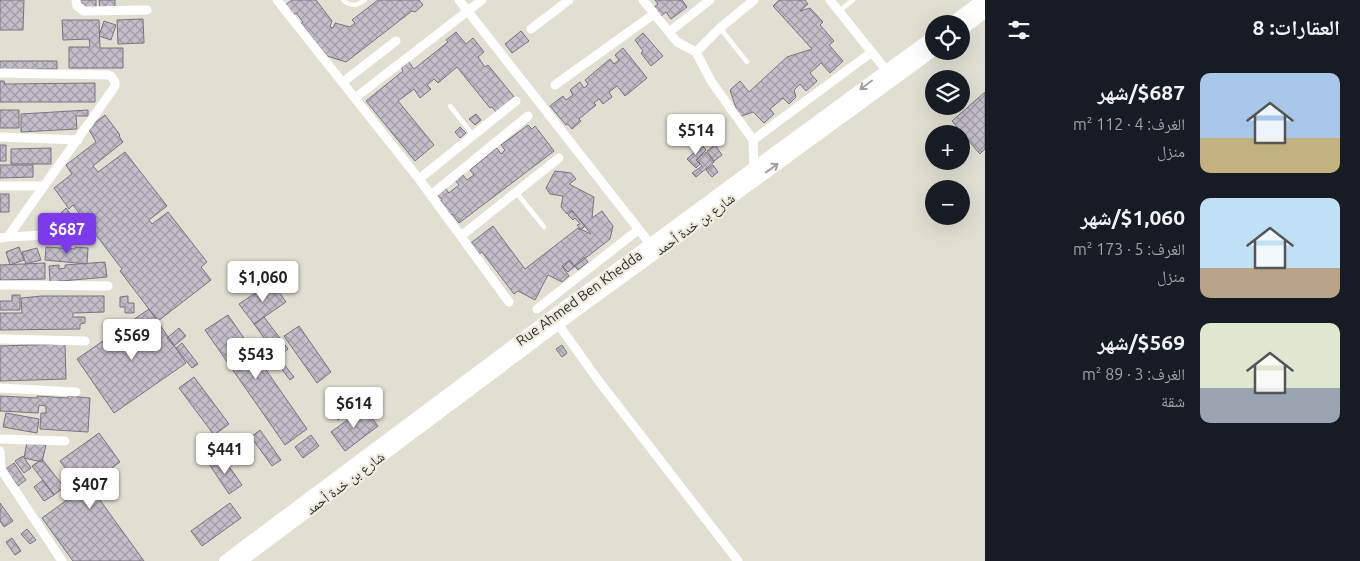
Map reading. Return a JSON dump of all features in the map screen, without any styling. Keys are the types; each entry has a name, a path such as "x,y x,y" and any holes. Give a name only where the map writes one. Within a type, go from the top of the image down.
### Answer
{"main road":[{"path":"962,15 983,0"},
{"path":"970,23 985,12"},
{"name":"Rue Ahmed Ben Khedda","path":"225,561 925,42"},
{"name":"شارع بن خدة أحمد","path":"241,561 558,324 925,57"}],"street":[{"path":"76,0 77,6 84,11 148,10"},
{"path":"459,0 650,245"},
{"path":"356,98 482,0"},
{"path":"532,29 569,0"},
{"path":"643,0 677,42 696,52 711,81 753,140 754,168"},
{"path":"669,32 710,0"},
{"path":"696,52 720,28 754,0"},
{"path":"830,0 886,70"},
{"path":"279,1 419,179 509,302"},
{"path":"555,85 654,14"},
{"path":"343,82 396,42"},
{"path":"753,140 872,52"},
{"path":"0,72 111,76 115,82 115,86 78,140 4,237"},
{"path":"419,179 516,101"},
{"path":"431,195 528,116"},
{"path":"0,137 78,140"},
{"path":"461,236 558,158"},
{"path":"0,186 43,186"},
{"path":"537,309 638,230"},
{"path":"4,237 65,234"},
{"path":"0,285 108,286"},
{"path":"558,324 598,380 738,561"},
{"path":"0,339 85,341"},
{"path":"0,388 76,392"},
{"path":"0,439 65,441"},
{"path":"0,451 1,469 62,561"}],"lane":[{"path":"343,0 351,5 359,4 365,0"},
{"path":"839,11 853,0"},
{"path":"720,28 747,62"},
{"path":"450,106 474,135"},
{"path":"516,192 544,226"}],"building":[{"path":"0,0 24,0 23,30 0,30"},
{"path":"80,0 96,0 96,8 80,8"},
{"path":"99,0 115,0 115,8 100,9"},
{"path":"292,0 316,0 332,21 330,27 333,28 335,23 350,27 355,23 352,20 378,0 419,0 423,5 415,12 412,11 346,62 327,56 301,23 303,22 296,13 292,16 284,6"},
{"path":"655,0 682,0 687,7 671,19 666,12 660,17 653,8 658,4"},
{"path":"779,0 805,0 808,4 800,11 810,8 823,22 820,25 834,41 829,45 843,61 830,73 821,63 810,73 817,81 806,91 800,84 794,90 796,97 789,104 783,98 770,109 774,114 764,123 753,112 739,117 730,90 740,81 749,92 787,57 812,49 773,6"},
{"path":"143,19 144,43 118,44 117,20"},
{"path":"62,20 99,20 100,48 123,48 123,68 69,68 69,47 90,47 89,39 63,40"},
{"path":"104,21 116,25 111,40 99,36"},
{"path":"521,31 529,41 512,53 505,44"},
{"path":"456,32 466,44 473,38 484,52 478,57 485,67 488,65 515,98 497,113 492,107 490,108 457,67 438,83 434,79 427,85 431,89 420,98 414,89 398,101 434,145 415,161 366,101 403,71 401,67 408,61 414,69 448,42 446,40"},
{"path":"643,33 663,56 651,66 641,53 643,51 635,40"},
{"path":"623,48 647,78 625,96 617,86 609,92 612,97 603,104 599,99 594,103 596,105 579,119 581,121 572,129 568,124 566,125 550,106 563,96 566,100 573,95 570,90 580,82 584,88 588,84 585,80 610,59 614,64 619,60 615,55"},
{"path":"0,61 57,61 57,69 0,70"},
{"path":"0,81 4,81 5,84 95,83 95,102 0,102"},
{"path":"985,92 985,149 980,154 970,142 970,125 955,125 952,121 959,115 970,115 970,105"},
{"path":"0,110 19,110 19,128 0,128"},
{"path":"88,110 88,116 76,116 77,129 21,132 21,114"},
{"path":"476,114 481,120 475,125 469,119"},
{"path":"105,115 123,142 93,166 98,172 125,152 167,206 149,220 152,224 168,212 207,262 201,267 211,280 158,321 120,271 122,269 73,205 69,209 54,188 72,174 66,165 96,142 88,128"},
{"path":"528,125 532,129 535,126 554,151 459,223 452,214 449,216 439,202 442,200 437,194 445,188 449,193 459,185 455,180 463,175 467,180 474,175 470,170 497,148 501,154 505,150 501,145"},
{"path":"460,127 466,133 460,138 455,132"},
{"path":"0,145 6,145 6,161 0,161"},
{"path":"702,145 706,150 696,160 700,164 696,168 687,159"},
{"path":"715,145 722,155 714,161 707,151"},
{"path":"51,148 51,164 11,164 11,149"},
{"path":"706,152 714,162 696,177 692,173 702,166 697,159"},
{"path":"0,165 33,165 33,177 0,178"},
{"path":"713,165 718,172 712,177 706,170"},
{"path":"555,171 571,173 576,179 569,184 594,197 592,218 602,211 613,226 610,239 574,267 570,260 562,266 569,276 562,282 548,275 535,300 518,291 514,294 482,252 479,254 471,243 493,226 525,269 578,228 591,234 572,210 567,214 561,207 563,196 550,194 546,188"},
{"path":"0,194 9,194 9,212 0,212"},
{"path":"66,208 78,224 66,234 55,219"},
{"path":"572,211 585,226 581,230 577,225 580,224 575,218 573,220 568,215"},
{"path":"19,247 24,260 10,265 6,252"},
{"path":"46,247 88,248 87,264 45,260"},
{"path":"37,248 41,260 26,264 22,252"},
{"path":"584,257 588,262 578,270 575,266 568,272 563,267 569,261 574,266"},
{"path":"105,262 107,277 50,282 49,266 59,265 59,269 65,268 65,265"},
{"path":"45,263 45,279 0,280 0,265"},
{"path":"272,282 286,302 254,324 239,304"},
{"path":"12,295 20,295 20,310 0,310 0,301 12,301"},
{"path":"104,296 104,312 73,313 73,317 85,317 85,323 80,324 80,329 0,330 0,313 22,313 21,298"},
{"path":"128,296 128,303 134,303 134,313 125,313 125,307 120,307 120,297"},
{"path":"149,309 186,363 114,413 77,359"},
{"path":"228,315 307,429 285,445 205,330"},
{"path":"264,317 288,349 278,357 254,324"},
{"path":"299,326 331,372 317,383 284,336"},
{"path":"179,328 186,336 174,346 167,338"},
{"path":"182,343 198,364 192,368 176,348"},
{"path":"65,344 66,379 0,381 0,346"},
{"path":"562,345 567,353 562,357 556,349"},
{"path":"278,357 294,377 290,380 275,360"},
{"path":"194,377 229,424 214,435 179,388"},
{"path":"0,396 68,398 68,396 90,398 88,432 40,429 41,413 46,413 46,406 39,405 38,413 0,411"},
{"path":"338,406 344,415 338,420 331,411"},
{"path":"364,408 378,426 345,451 331,432"},
{"path":"6,413 39,419 37,433 3,427"},
{"path":"260,430 281,460 272,466 251,437"},
{"path":"99,433 120,462 89,485 144,561 73,561 42,518 81,490 60,461"},
{"path":"311,435 319,446 303,458 295,447"},
{"path":"27,442 46,445 42,462 24,458"},
{"path":"221,455 242,485 229,494 209,464"},
{"path":"23,456 31,468 24,473 15,461"},
{"path":"42,459 64,487 54,495 32,466"},
{"path":"14,463 26,480 18,486 6,469"},
{"path":"43,480 54,495 44,501 34,487"},
{"path":"0,503 13,521 4,527 0,521"},
{"path":"230,503 241,518 202,546 191,531"},
{"path":"27,529 36,540 30,544 21,534"},
{"path":"12,538 21,551 15,555 6,542"}]}
